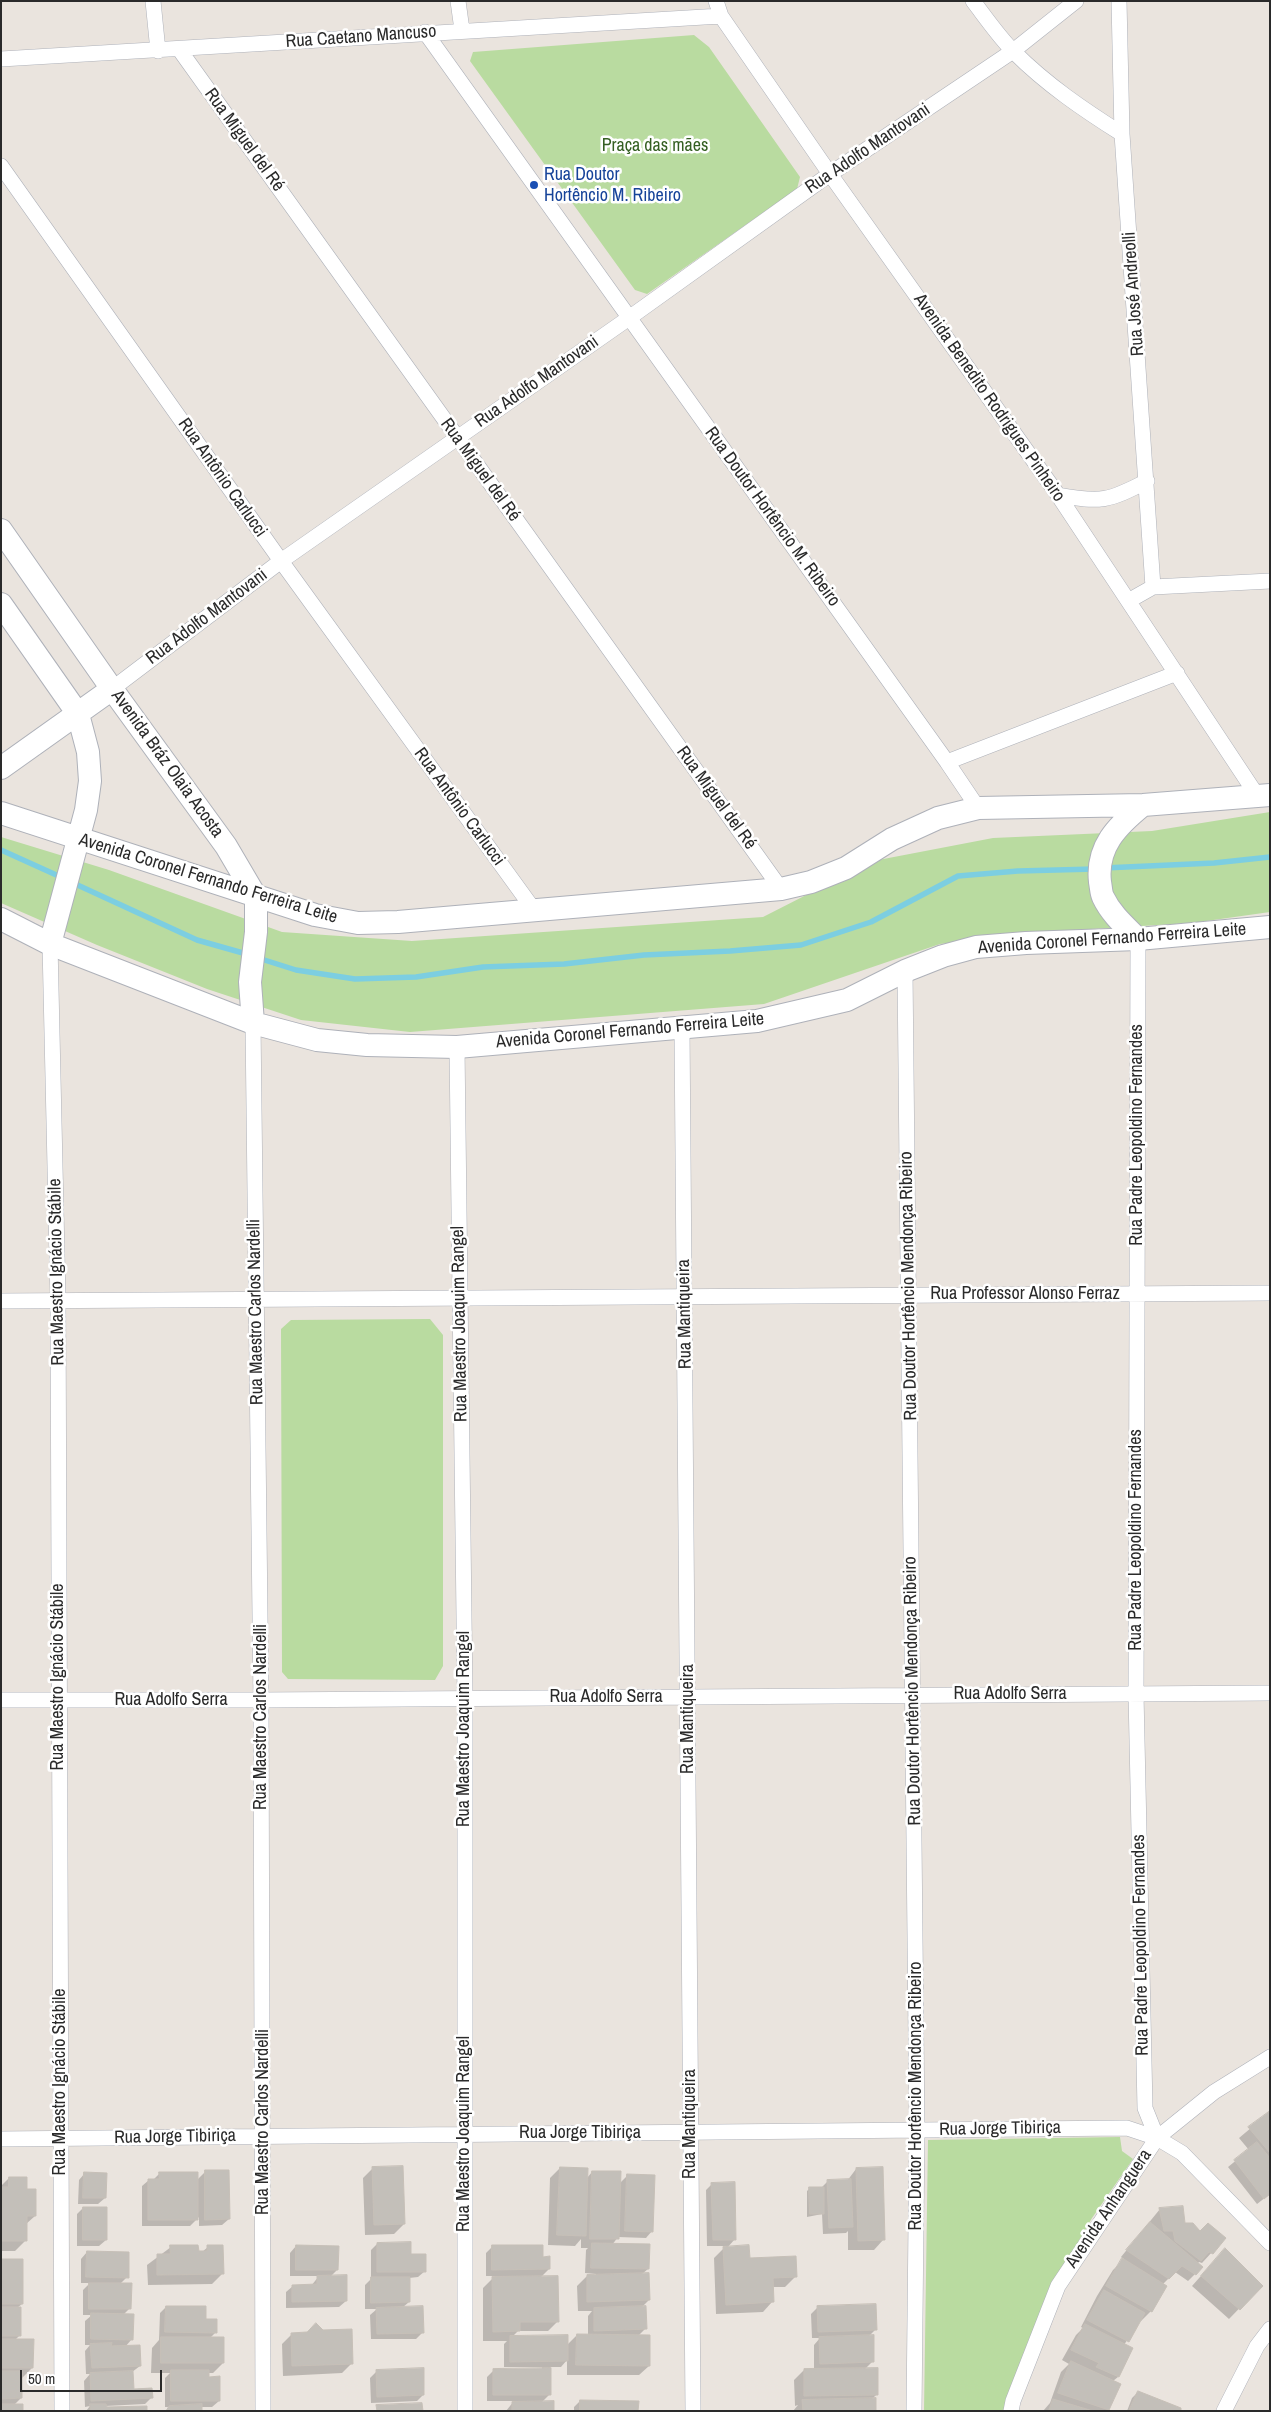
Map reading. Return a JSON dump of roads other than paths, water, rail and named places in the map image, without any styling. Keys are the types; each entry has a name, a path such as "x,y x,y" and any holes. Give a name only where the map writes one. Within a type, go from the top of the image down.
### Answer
{"street":[{"path":"153,1 158,51"},
{"path":"458,1 462,30"},
{"name":"Avenida Benedito Rodrigues Pinheiro","path":"716,1 721,16 830,174 1058,495 1177,673 1264,796"},
{"path":"973,1 1013,51 1074,104 1122,134"},
{"name":"Rua Adolfo Mantovani","path":"1,768 112,689 281,561 629,318 830,174 1013,51 1076,1"},
{"name":"Rua José Andreolli","path":"1119,1 1122,134 1153,587"},
{"name":"Rua Caetano Mancuso","path":"1,59 158,51 425,32 721,16"},
{"name":"Rua Doutor Hortêncio M. Ribeiro","path":"425,32 978,808"},
{"name":"Rua Miguel del Ré","path":"179,49 782,889"},
{"name":"Rua Antônio Carlucci","path":"1,166 281,561 534,910"},
{"path":"1058,495 1091,501 1119,495 1147,481"},
{"name":"Avenida Bráz Olaia Acosta","path":"1,530 112,689 226,846 256,897"},
{"path":"1130,600 1153,587 1270,581"},
{"path":"1,604 78,714 88,752 90,780 86,810 50,944"},
{"path":"947,762 1177,673"},
{"name":"Avenida Coronel Fernando Ferreira Leite","path":"1,813 256,897 316,915 358,923 398,922 782,889 811,882 846,868 892,839 938,818 978,808 1143,805 1264,796"},
{"path":"1138,939 1116,918 1102,896 1098,870 1104,844 1120,823 1143,805"},
{"path":"253,1023 250,982 256,932 256,897"},
{"name":"Avenida Coronel Fernando Ferreira Leite","path":"1,919 50,944 253,1023 317,1040 367,1046 457,1046 757,1021 847,1000 905,971 943,956 976,947 1026,943 1138,939 1270,927"},
{"name":"Rua Padre Leopoldino Fernandes","path":"1138,939 1136,1694 1144,2108 1156,2138"},
{"name":"Rua Maestro Ignácio Stábile","path":"50,944 58,1300 62,2411"},
{"name":"Rua Doutor Hortêncio Mendonça Ribeiro","path":"905,971 917,2130 914,2411"},
{"name":"Rua Maestro Carlos Nardelli","path":"253,1023 261,1700 263,2411"},
{"name":"Rua Mantiqueira","path":"682,1028 693,2411"},
{"name":"Rua Maestro Joaquim Rangel","path":"457,1046 465,1698 465,2411"},
{"name":"Rua Professor Alonso Ferraz","path":"1,1301 1270,1293"},
{"name":"Rua Adolfo Serra","path":"1,1700 1270,1693"},
{"name":"Avenida Anhanguera","path":"1011,2411 1013,2401 1058,2286 1156,2138 1214,2092 1270,2057"},
{"name":"Rua Jorge Tibiriça","path":"1,2139 1127,2128 1156,2138 1182,2153 1270,2243"},
{"path":"1224,2411 1257,2346 1270,2330"}],"waterway":[{"path":"1,850 63,878"},
{"path":"1104,868 1214,863 1270,857"},
{"path":"258,958 296,970 355,979 416,977 483,967 564,964 644,955 801,945 871,922 958,876 1018,871 1095,869"},
{"path":"71,882 197,940 250,955"}],"place":[{"name":"Rua Doutor Hortêncio M. Ribeiro","path":"534,185"}],"park label":[{"name":"Praça das mães","path":"655,146"}]}
